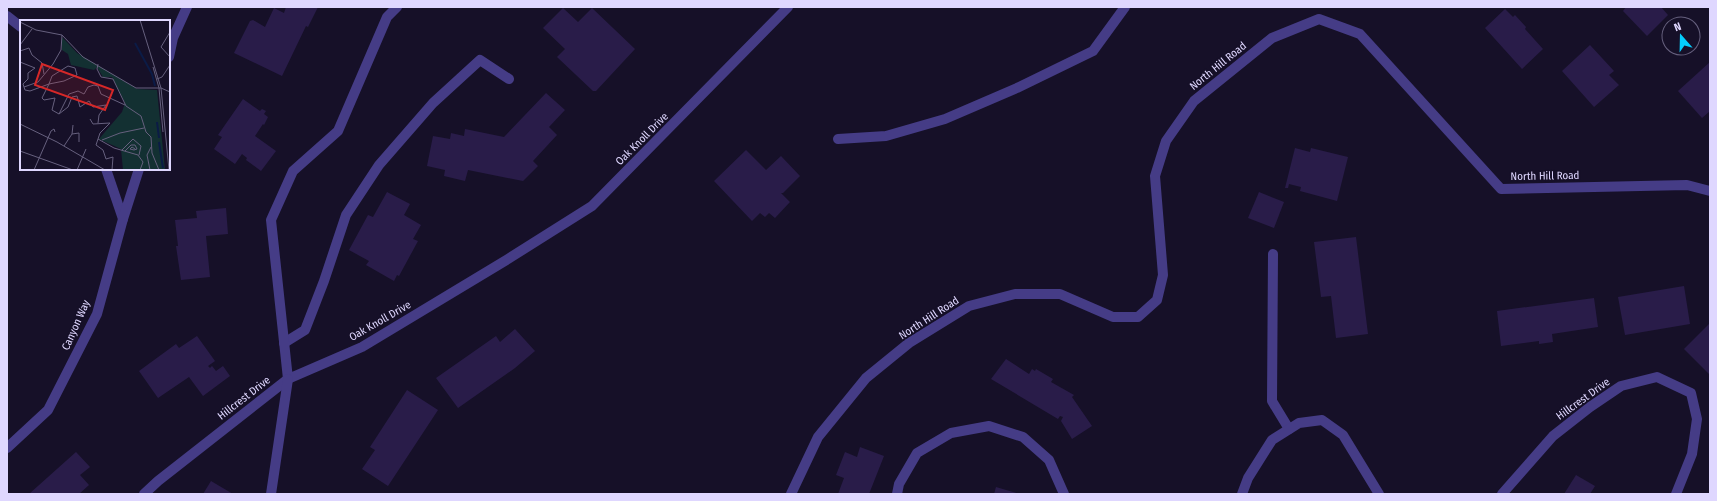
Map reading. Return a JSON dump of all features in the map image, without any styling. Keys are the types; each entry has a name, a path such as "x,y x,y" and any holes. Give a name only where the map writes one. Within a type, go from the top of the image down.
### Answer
{"street":[{"path":"170,52 173,38 187,7"},
{"path":"288,379 271,220 293,171 338,131 387,17 397,7"},
{"name":"Oak Knoll Drive","path":"288,379 362,347 508,259 592,206 788,7"},
{"path":"838,139 886,136 945,119 1017,88 1093,51 1125,7"},
{"path":"7,16 20,27"},
{"name":"North Hill Road","path":"791,494 818,437 866,378 909,343 969,306 1015,294 1060,294 1113,317 1138,317 1156,300 1163,275 1155,176 1166,141 1194,101 1272,38 1319,19 1360,34 1501,189 1687,185 1710,191"},
{"path":"284,343 305,330 324,281 346,215 379,165 433,103 480,60 509,79"},
{"path":"106,170 123,219"},
{"name":"Canyon Way","path":"7,448 48,410 97,314 123,219 139,170"},
{"path":"1274,254 1272,401 1288,429"},
{"name":"Hillcrest Drive","path":"1502,494 1554,436 1590,407 1621,386 1657,377 1691,393 1697,419 1692,454 1676,494"},
{"name":"Hillcrest Drive","path":"144,494 158,481 288,379"},
{"name":"Hillcrest Drive","path":"271,494 288,379"},
{"path":"1242,494 1248,478 1272,440 1299,423 1322,420 1343,435 1379,494"},
{"path":"897,494 899,484 917,453 951,433 989,426 1023,437 1049,460 1064,494"}],"building":[{"path":"286,7 318,7 308,27 306,26 282,76 234,53 250,21 253,20 265,27 274,8 284,13"},
{"path":"1626,7 1661,7 1668,15 1661,16 1661,22 1647,36 1623,11"},
{"path":"563,8 578,22 592,8 635,49 596,91 593,91 557,57 565,49 543,28"},
{"path":"1505,9 1513,17 1515,15 1543,49 1522,69 1485,28"},
{"path":"1590,45 1614,71 1609,75 1619,85 1594,107 1562,71"},
{"path":"1710,62 1710,111 1702,118 1678,91"},
{"path":"546,93 565,110 549,127 557,135 533,161 538,166 523,181 468,170 465,181 444,176 445,170 427,166 433,136 450,139 451,133 464,136 465,129 504,137"},
{"path":"243,99 260,111 262,109 266,111 264,114 268,117 264,125 263,124 255,136 276,151 261,171 246,160 247,158 242,154 235,164 214,149 222,137 218,135"},
{"path":"1295,148 1310,152 1311,148 1348,157 1337,201 1300,191 1301,187 1289,184 1288,188 1285,188"},
{"path":"746,150 766,170 781,156 800,176 783,193 781,193 790,202 775,218 769,213 765,217 760,213 752,221 714,181"},
{"path":"387,192 410,204 404,215 421,225 413,239 418,241 399,276 397,275 394,281 366,265 369,261 349,250 368,215 373,217"},
{"path":"1259,192 1284,202 1274,228 1248,218"},
{"path":"226,208 228,234 206,236 210,277 181,280 176,246 178,246 175,220 197,218 196,211"},
{"path":"1356,237 1368,334 1336,338 1331,296 1321,297 1314,242"},
{"path":"1684,286 1690,324 1625,335 1618,297"},
{"path":"1594,298 1598,327 1552,334 1553,342 1539,344 1539,341 1501,346 1497,311"},
{"path":"1710,323 1710,375 1684,349"},
{"path":"515,329 535,351 515,368 458,408 436,378 496,336 500,342"},
{"path":"197,336 215,361 208,366 210,368 212,366 216,371 223,366 230,376 203,396 189,377 158,398 139,371 176,344 179,348"},
{"path":"1006,359 1029,374 1032,369 1035,371 1036,369 1053,379 1051,382 1074,395 1072,397 1092,426 1072,439 1061,421 1063,417 1060,416 1058,419 991,379"},
{"path":"407,390 438,410 388,486 362,469 375,450 370,447"},
{"path":"860,447 884,456 869,494 838,494 844,478 836,475 845,452 857,457"},
{"path":"76,452 90,467 80,475 89,485 79,494 29,494"},
{"path":"1576,475 1595,486 1590,494 1564,494"},
{"path":"211,481 233,494 203,494"},
{"path":"996,487 1020,494 994,494"}]}
